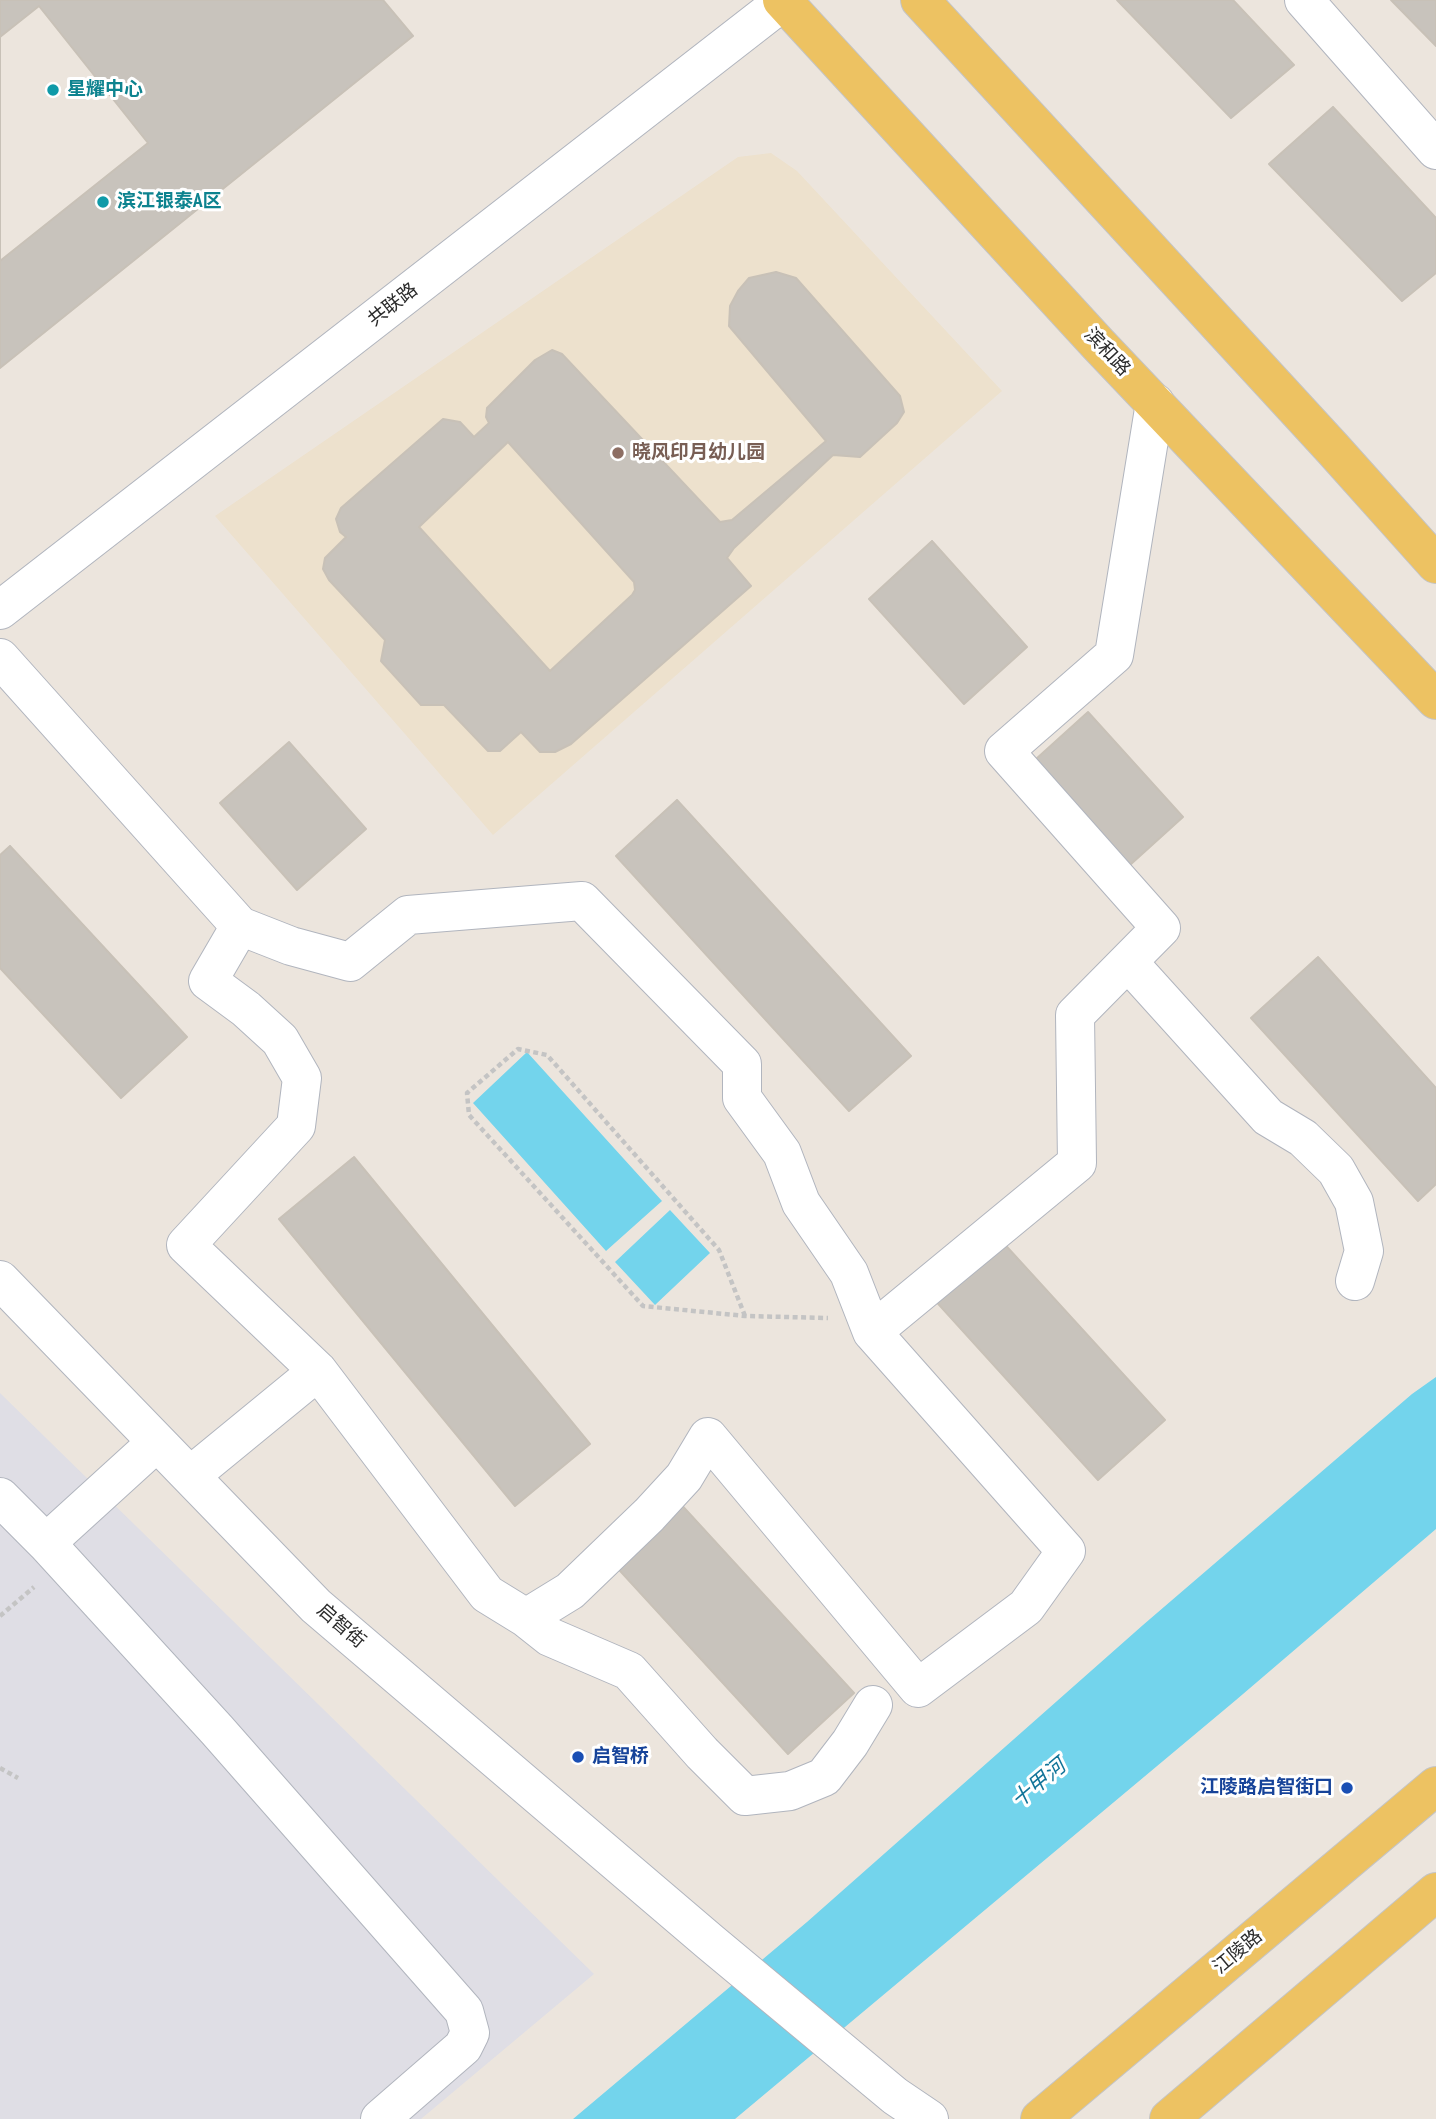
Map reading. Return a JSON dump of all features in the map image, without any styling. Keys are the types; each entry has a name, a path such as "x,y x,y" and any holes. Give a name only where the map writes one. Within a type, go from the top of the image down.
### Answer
{"main road":[{"name":"滨和路","path":"784,0 1155,403 1436,700"},
{"path":"920,0 1436,564"},
{"name":"江陵路","path":"1040,2119 1436,1786"},
{"path":"1169,2119 1436,1892"}],"street":[{"name":"共联路","path":"0,610 784,0"},
{"path":"1304,0 1436,150"},
{"path":"869,1326 1077,1163 1075,1015 1161,928 1004,751 1114,655 1155,403"},
{"path":"0,658 240,926 291,946 350,962 408,915 582,901 742,1064 742,1098 782,1153 801,1203 849,1273 869,1326 1066,1551 1026,1607 918,1688 708,1437 684,1477 649,1515 570,1591 526,1618"},
{"path":"240,926 208,981 246,1009 280,1040 302,1078 296,1126 186,1245 317,1371 487,1594 526,1618 550,1637 629,1671 702,1753 745,1796 790,1791 824,1776 850,1743 873,1705"},
{"path":"1128,962 1268,1117 1303,1138 1336,1170 1354,1202 1364,1251 1355,1281"},
{"name":"启智街","path":"0,1280 316,1606 710,1942 895,2096 929,2119"},
{"path":"190,1476 317,1371"},
{"path":"46,1543 157,1442"},
{"path":"0,1497 46,1543 217,1730 464,2011 470,2033 463,2047 380,2119"}],"path":[{"path":"745,1316 719,1251 547,1055 519,1049 467,1093 469,1115 643,1306 745,1316 869,1326"},
{"path":"0,1616 38,1584"},
{"path":"0,1768 18,1778"}],"shaded area":[{"name":"晓风印月幼儿园","path":"771,153 797,171 1002,391 493,835 215,516 738,157"},
{"path":"0,1393 594,1974 421,2119 0,2119"}],"water":[{"path":"527,1052 662,1201 606,1251 473,1103"},
{"path":"670,1210 710,1253 655,1305 615,1262"},
{"name":"十甲河","path":"1436,1377 1436,1529 735,2119 573,2119 807,1922 1143,1625 1412,1394"}],"building":[{"name":"滨江银泰A区","path":"0,0 383,0 413,36 0,368"},
{"path":"1117,0 1233,0 1294,65 1231,118"},
{"path":"1391,0 1436,0 1436,46"},
{"name":"星耀中心","path":"39,6 148,143 0,261 0,37"},
{"path":"1333,107 1436,218 1436,273 1402,301 1269,164"},
{"path":"776,272 796,278 900,396 904,412 897,423 860,457 833,455 734,548 727,558 751,586 571,744 555,752 540,752 521,732 500,751 488,751 444,705 421,705 381,661 385,640 329,580 323,569 325,558 346,537 340,532 336,519 341,508 443,419 460,422 474,437 489,423 486,417 487,408 535,360 552,350 562,354 720,522 732,520 826,441 729,326 730,306 749,278","holes":["508,442 634,582 635,590 632,595 550,671 419,527"]},
{"path":"932,541 1027,647 964,704 869,599"},
{"path":"1088,712 1183,817 1120,874 1025,769"},
{"path":"289,742 366,829 297,890 220,803"},
{"path":"677,800 911,1056 849,1111 616,856"},
{"path":"10,846 187,1037 121,1098 0,968 0,855"},
{"path":"1318,957 1436,1088 1436,1184 1418,1201 1251,1018"},
{"path":"354,1157 590,1444 515,1506 279,1219"},
{"path":"998,1237 1165,1420 1098,1480 932,1297"},
{"path":"677,1500 854,1693 788,1754 611,1561"}],"place":[{"name":"星耀中心","path":"53,90"},
{"name":"滨江银泰A区","path":"103,202"},
{"name":"晓风印月幼儿园","path":"618,453"},
{"name":"启智桥","path":"578,1757"},
{"name":"江陵路启智街口","path":"1347,1788"}]}
